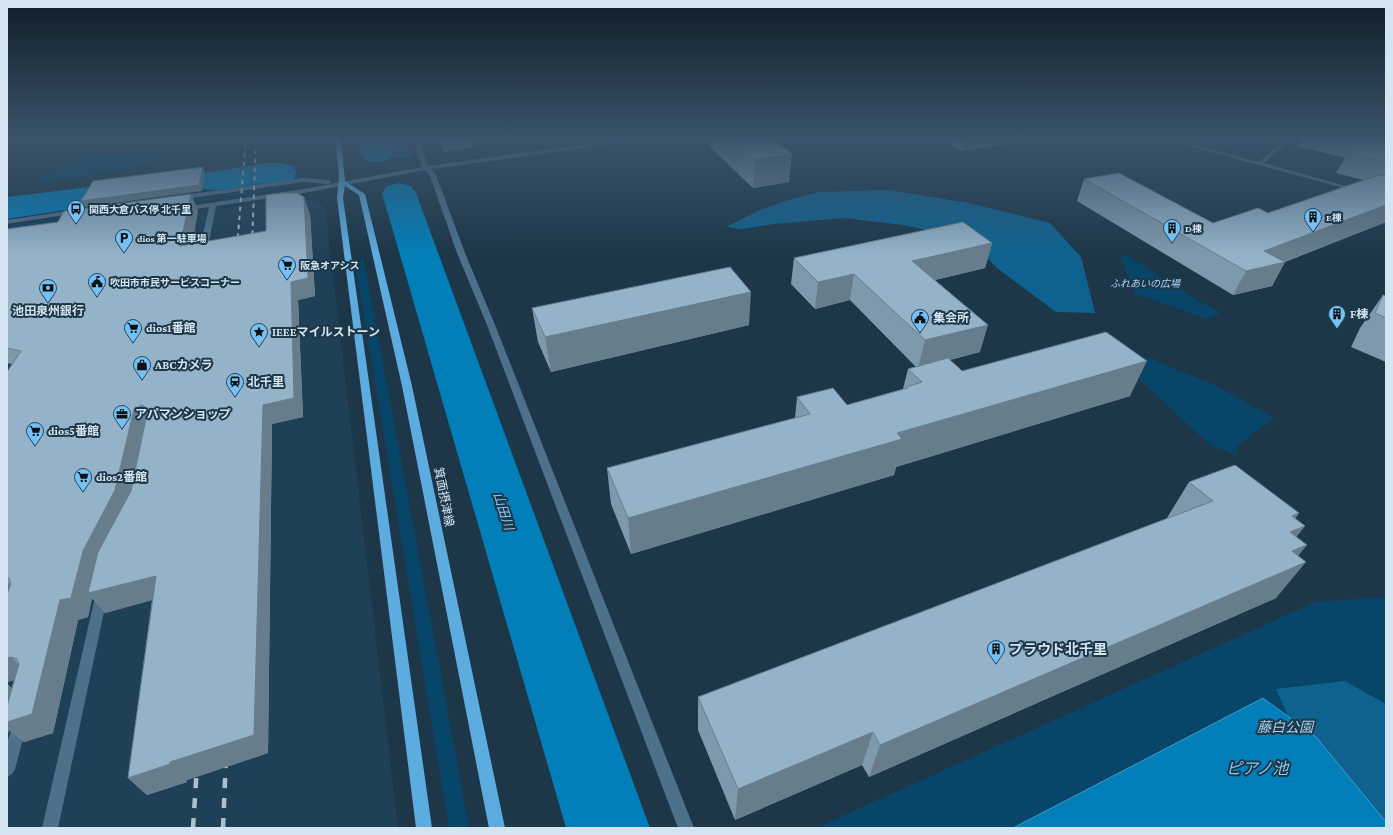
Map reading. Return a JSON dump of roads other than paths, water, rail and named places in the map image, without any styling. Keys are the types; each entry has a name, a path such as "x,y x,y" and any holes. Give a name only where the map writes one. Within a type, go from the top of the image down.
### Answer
{"main road":[{"path":"343,177 340,198 424,828"},
{"name":"箕面摂津線","path":"343,182 362,194 407,386 498,828"}],"street":[{"path":"175,210 304,191 373,177"},
{"path":"434,177 461,253 492,325 686,828"},
{"path":"1308,177 1364,192"},
{"path":"171,199 304,180 343,182"},
{"path":"203,252 213,205"},
{"path":"7,222 85,211"},
{"path":"50,828 105,579"},
{"path":"7,769 22,713"}],"water":[{"name":"ピアノ池","path":"1263,698 1316,737 1386,822 1386,828 1013,828"}],"waterway":[{"path":"210,181 239,177"},
{"name":"山田川","path":"399,193 608,828"},
{"path":"7,208 90,197"}],"railway":[{"path":"237,247 243,177"},
{"path":"252,244 255,177"},
{"path":"223,828 226,757"},
{"path":"193,828 197,766"}],"place":[{"name":"関西大倉バス停 北千里","path":"76,224"},
{"name":"E棟","path":"1313,232"},
{"name":"D棟","path":"1172,243"},
{"name":"dios 第一駐車場","path":"124,253"},
{"name":"阪急オアシス","path":"287,280"},
{"name":"吹田市市民サービスコーナー","path":"97,297"},
{"name":"池田泉州銀行","path":"48,303"},
{"name":"F棟","path":"1337,329"},
{"name":"集会所","path":"920,333"},
{"name":"dios1番館","path":"133,343"},
{"name":"IEEEマイルストーン","path":"259,347"},
{"name":"ABCカメラ","path":"142,380"},
{"name":"北千里","path":"235,397"},
{"name":"アパマンショップ","path":"122,429"},
{"name":"dios5番館","path":"35,446"},
{"name":"dios2番館","path":"83,492"},
{"name":"プラウド北千里","path":"996,664"}],"park label":[{"name":"ふれあいの広場","path":"1145,283"},
{"name":"藤白公園","path":"1285,727"}]}
